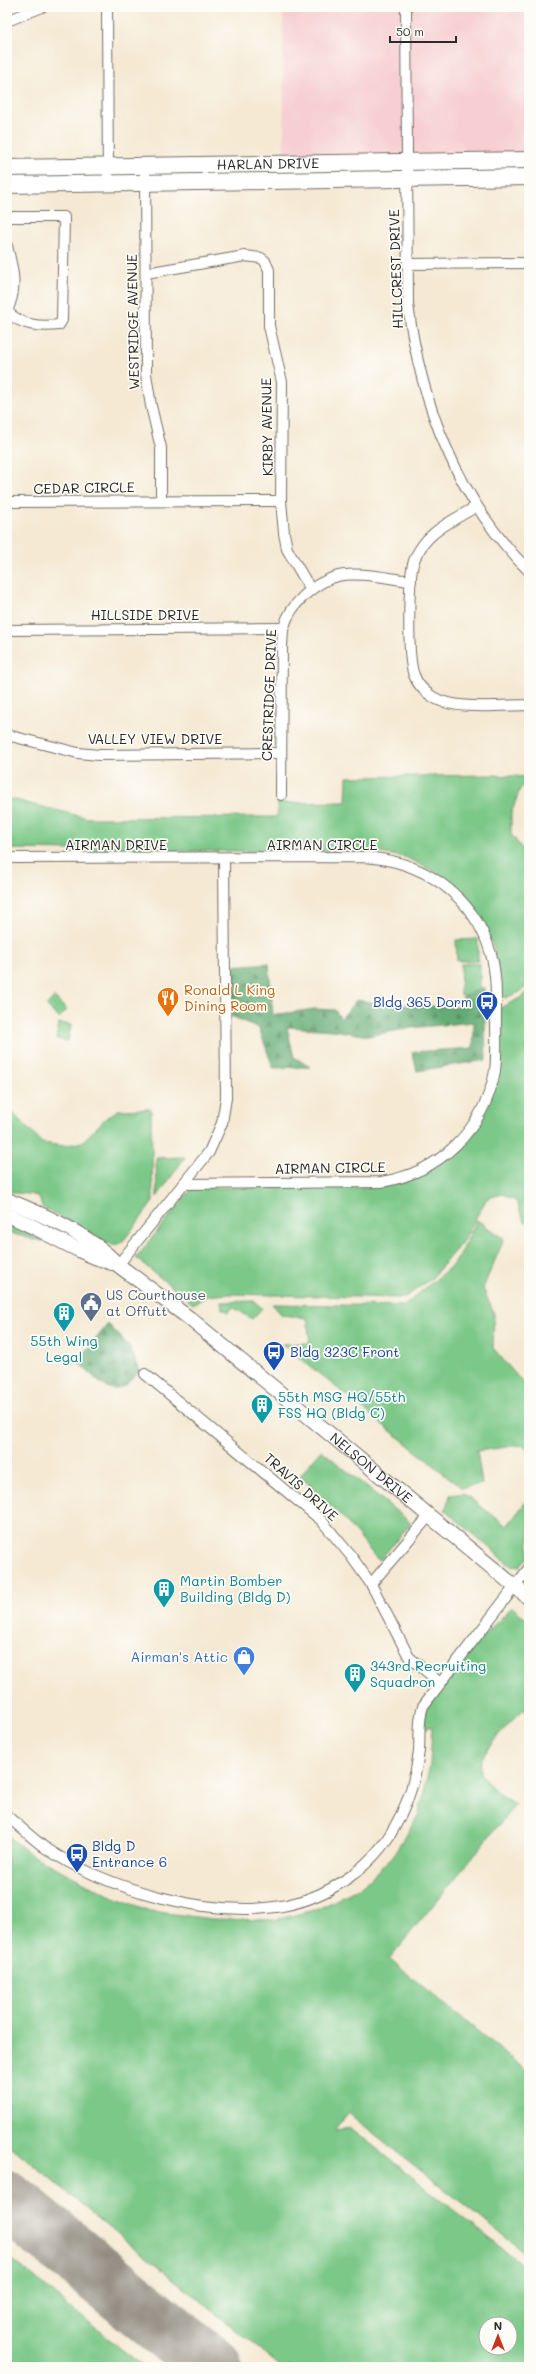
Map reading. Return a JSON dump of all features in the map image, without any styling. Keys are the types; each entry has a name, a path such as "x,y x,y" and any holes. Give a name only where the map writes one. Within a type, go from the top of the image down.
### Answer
{"main road":[{"name":"HARLAN DRIVE","path":"7,168 145,164 529,160"},
{"name":"HARLAN DRIVE","path":"7,185 529,177"}],"street":[{"path":"7,22 42,7"},
{"path":"107,7 108,183"},
{"name":"HILLCREST DRIVE","path":"406,7 409,264 408,304 412,336 429,401 462,482 495,532 529,571"},
{"name":"WESTRIDGE AVENUE","path":"145,164 146,374 151,406 161,448 162,501"},
{"path":"7,217 64,218 62,320 59,325 44,327 28,325 12,317 7,311 14,289 14,274 7,246"},
{"name":"KIRBY AVENUE","path":"146,273 245,256 254,256 265,262 269,270 269,326 282,382 281,501 287,549 311,590"},
{"path":"409,264 529,263"},
{"name":"CEDAR CIRCLE","path":"7,502 281,501"},
{"path":"478,506 437,530 416,558 411,581 410,658 413,674 420,687 434,698 449,704 529,705"},
{"name":"CRESTRIDGE DRIVE","path":"281,795 283,628 296,606 311,590 338,576 362,576 411,581"},
{"name":"HILLSIDE DRIVE","path":"7,630 283,628"},
{"name":"VALLEY VIEW DRIVE","path":"7,735 78,753 99,755 281,753"},
{"name":"AIRMAN CIRCLE","path":"183,1184 382,1182 405,1177 432,1165 464,1138 480,1114 495,1072 496,1002 491,955 477,921 449,888 412,866 387,859 363,857 224,859"},
{"name":"AIRMAN DRIVE","path":"7,858 224,859"},
{"path":"118,1265 213,1144 225,1114 227,1064 224,859"},
{"name":"NELSON DRIVE","path":"7,1200 44,1216 87,1240 108,1254 118,1265 189,1318 529,1598"},
{"name":"NELSON DRIVE","path":"7,1216 47,1232 87,1253 118,1265"},
{"name":"TRAVIS DRIVE","path":"145,1374 322,1521 351,1556 371,1584 409,1657 439,1682"},
{"path":"371,1584 430,1515"},
{"path":"7,1816 45,1847 68,1860 109,1880 145,1893 192,1903 238,1907 272,1906 301,1901 325,1892 349,1877 368,1861 394,1829 405,1807 414,1776 419,1749 421,1712 427,1699 529,1568"}],"shaded area":[{"path":"283,7 529,7 529,156 284,158"}],"green space":[{"path":"493,775 529,777 529,781 520,789 511,814 511,834 529,858 529,984 520,992 505,998 501,995 494,948 475,908 443,876 405,857 366,851 150,851 7,849 7,798 88,818 277,817 278,803 346,802 347,777"},
{"path":"478,939 478,961 457,961 456,940"},
{"path":"269,963 273,1015 314,1009 335,1010 341,1019 356,1000 391,1005 456,1008 463,997 484,987 486,1060 417,1071 412,1052 473,1048 474,1022 411,1028 368,1036 333,1030 287,1027 294,1057 310,1067 273,1068 259,1028 231,1016 230,966"},
{"path":"461,964 480,964 480,995 460,995"},
{"path":"529,991 529,1221 524,1222 517,1202 503,1194 487,1198 463,1241 431,1279 404,1298 229,1294 208,1296 193,1304 136,1258 192,1188 368,1187 400,1183 421,1175 451,1157 475,1130 489,1104 500,1008 522,997"},
{"path":"54,997 67,1010 59,1018 46,1006"},
{"path":"59,1023 71,1025 68,1041 56,1039"},
{"path":"7,1107 42,1143 64,1146 82,1142 106,1118 118,1110 151,1109 153,1202 124,1240 118,1244 112,1245 42,1207 39,1197 7,1191"},
{"path":"185,1157 157,1197 156,1158"},
{"path":"477,1220 504,1239 483,1288 494,1314 493,1348 529,1390 529,1451 522,1445 477,1451 482,1484 462,1488 282,1344 310,1343 307,1318 282,1315 272,1304 404,1306 455,1263"},
{"path":"7,1225 24,1230 44,1242 7,1232"},
{"path":"254,1301 262,1308 252,1319 233,1307 229,1312 222,1309 221,1302"},
{"path":"108,1324 130,1347 139,1371 130,1382 115,1389 108,1388 77,1362"},
{"path":"321,1450 411,1523 380,1560 376,1558 346,1521 300,1476"},
{"path":"463,1493 507,1526 529,1498 529,1556 520,1567 511,1566 445,1510 450,1495"},
{"path":"512,1607 529,1621 529,1714 523,1710 494,1740 482,1759 480,1767 481,1774 484,1779 496,1791 515,1805 389,1959 529,2073 529,2256 348,2113 334,2130 351,2128 529,2270 529,2367 281,2367 7,2143 7,1835 33,1856 109,1895 150,1911 212,1919 275,1920 318,1909 361,1887 393,1856 419,1814 430,1765 432,1726 424,1729 425,1709 475,1644"},
{"path":"7,2255 143,2367 7,2367"}],"runway":[{"path":"7,2200 213,2367"}],"place":[{"name":"Ronald L King Dining Room","path":"168,1018"},
{"name":"Bldg 365 Dorm","path":"487,1022"},
{"name":"US Courthouse at Offutt","path":"91,1322"},
{"name":"55th Wing Legal","path":"64,1332"},
{"name":"Bldg 323C Front","path":"274,1372"},
{"name":"55th MSG HQ/55th FSS HQ (Bldg C)","path":"262,1424"},
{"name":"Martin Bomber Building (Bldg D)","path":"164,1608"},
{"name":"Airman's Attic","path":"244,1676"},
{"name":"343rd Recruiting Squadron","path":"355,1694"},
{"name":"Bldg D Entrance 6","path":"77,1874"}]}
